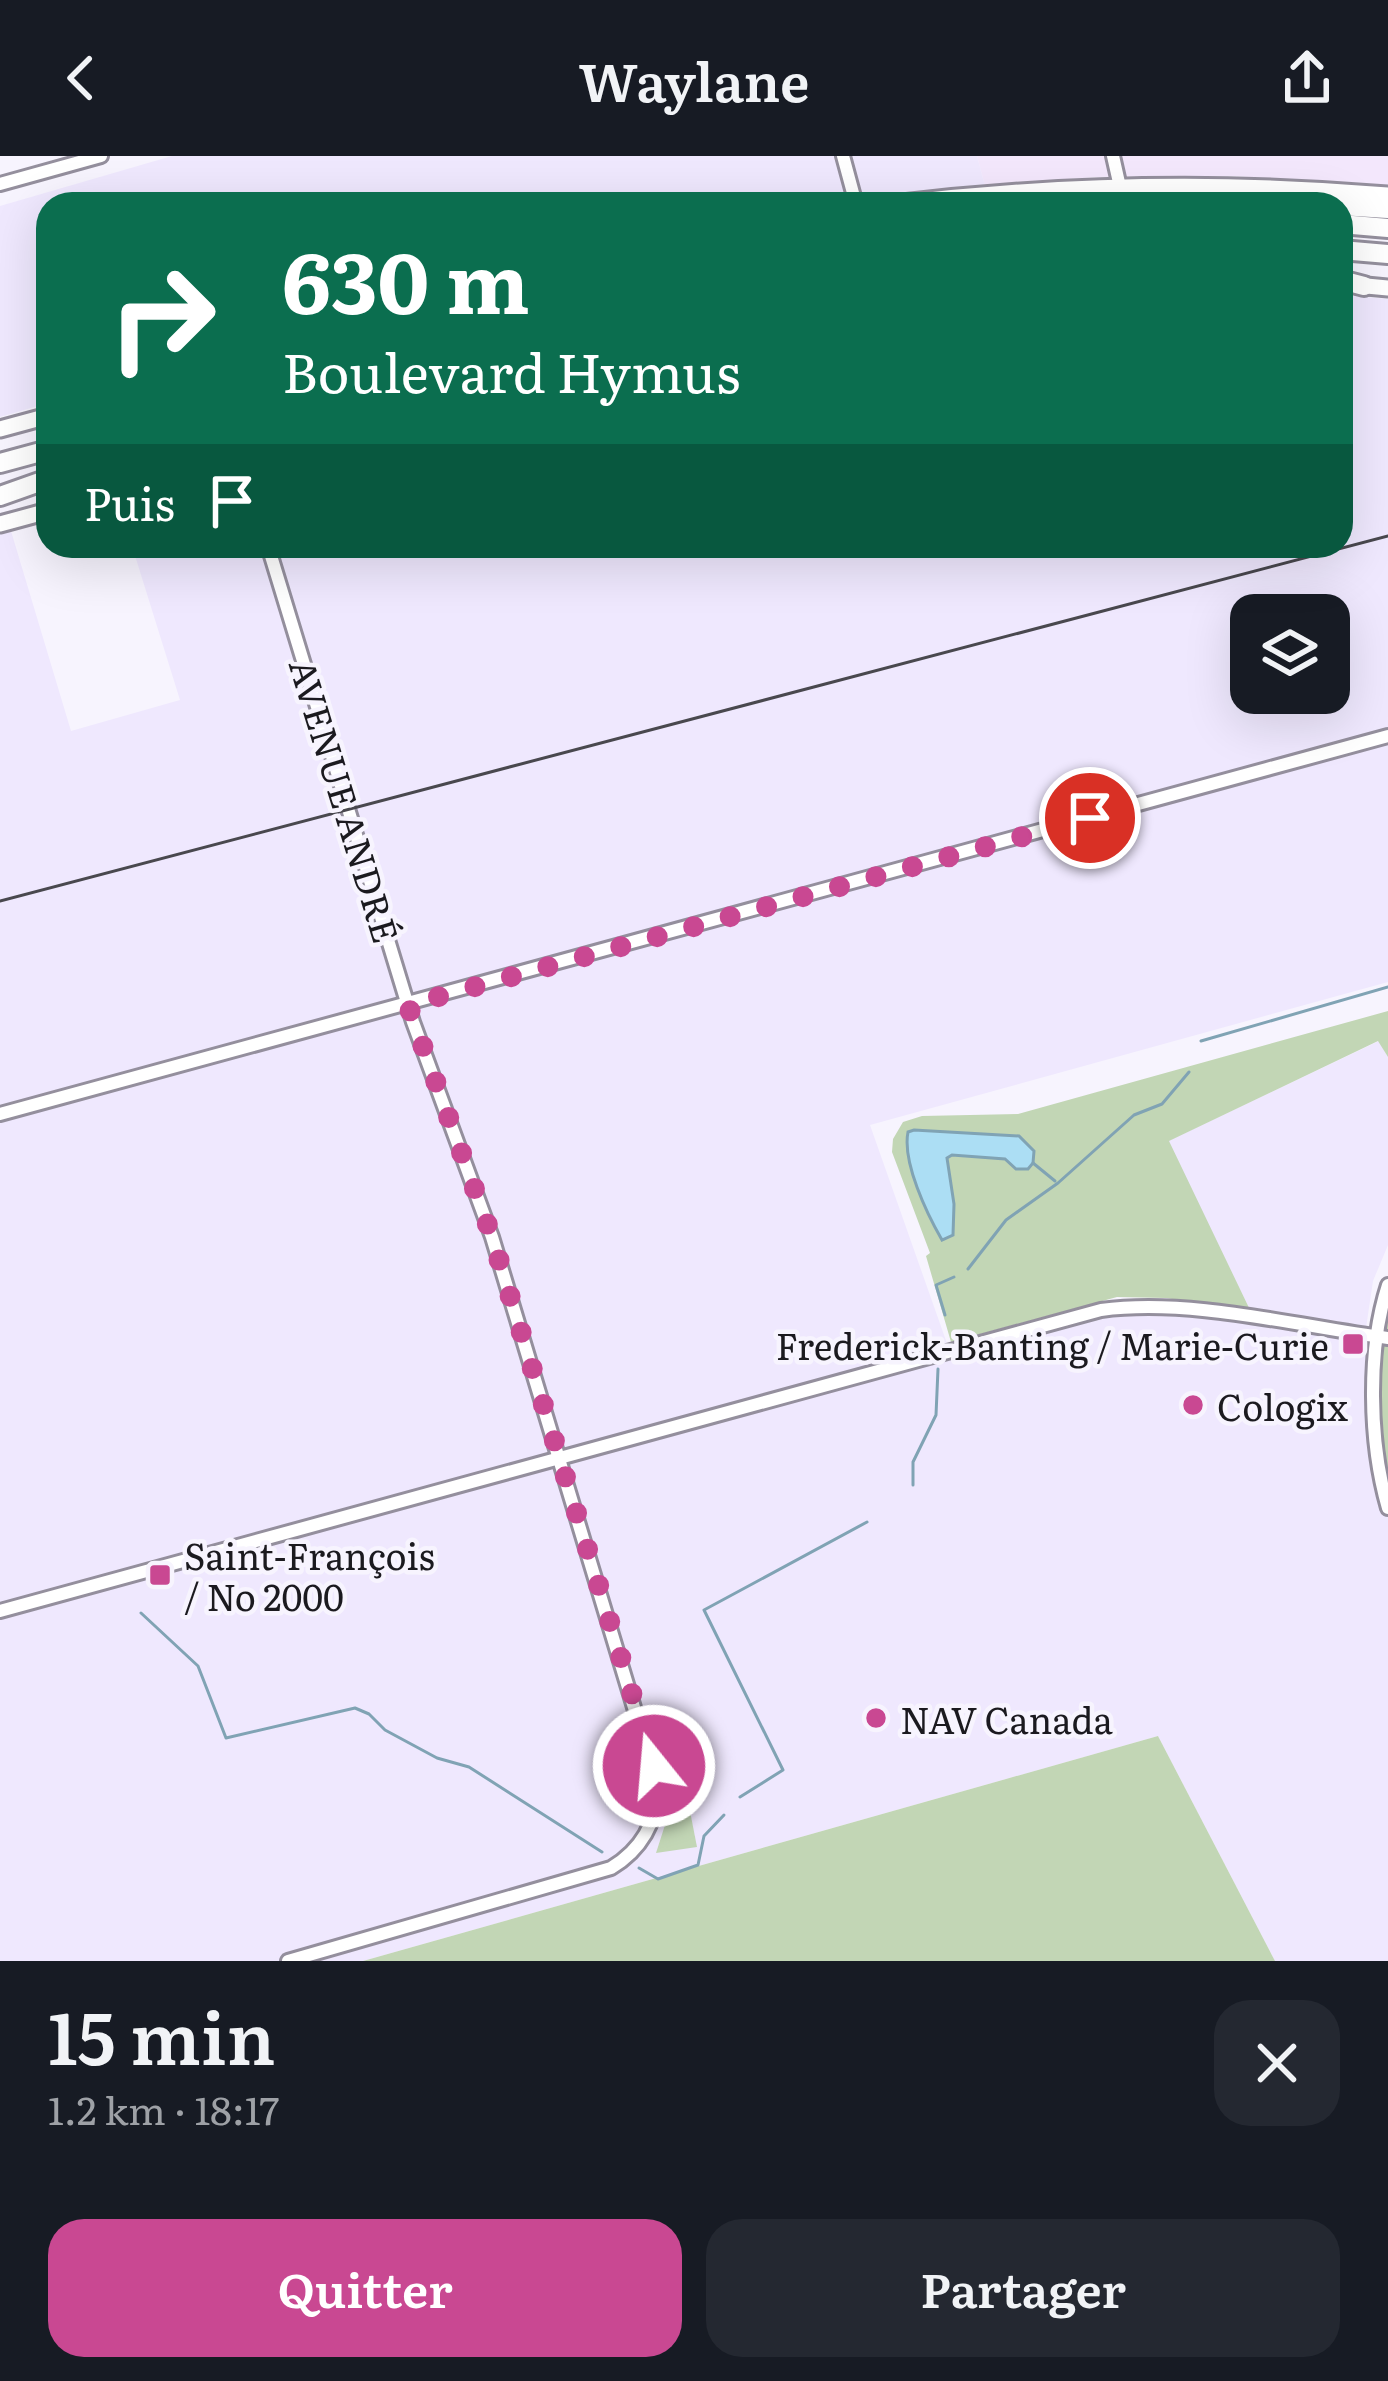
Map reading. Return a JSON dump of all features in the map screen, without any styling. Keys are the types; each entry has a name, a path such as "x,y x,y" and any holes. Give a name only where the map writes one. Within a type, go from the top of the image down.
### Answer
{"highway":[{"path":"1353,207 1388,209"},
{"path":"1353,225 1388,228"},
{"path":"1353,251 1388,254"},
{"path":"1353,284 1364,286"},
{"path":"0,451 36,447"},
{"path":"0,463 36,450"},
{"path":"0,493 36,481"}],"main road":[{"path":"1053,192 1248,187 1336,192"},
{"path":"1353,193 1388,195"},
{"path":"1364,286 1388,288"},
{"path":"0,429 36,419"},
{"path":"0,524 36,514"}],"street":[{"path":"0,184 101,156"},
{"path":"843,156 853,192"},
{"path":"1113,156 1120,187"},
{"name":"AVENUE ANDRÉ","path":"272,558 408,1005 485,1217 560,1459 654,1766 656,1809 634,1851 604,1871 288,1961"},
{"path":"0,1114 1388,736"},
{"path":"1388,1285 1373,1426 1388,1508"},
{"path":"0,1611 1101,1310 1137,1305 1384,1338"}],"shaded area":[{"path":"172,156 977,156 985,186 927,192 48,192"},
{"path":"977,156 1388,156 1388,186 1234,176 1095,177 985,186"},
{"path":"36,196 36,406 0,417 0,206"},
{"path":"1353,296 1388,299 1388,982 870,1125 950,1352 1137,1305 1380,1337 1388,1508 1388,1961 1275,1961 1158,1736 363,1961 0,1961 0,534 11,531 71,731 180,700 136,558 1353,558"},
{"path":"1379,1041 1388,1057 1388,1245 1373,1281 1366,1328 1251,1312 1168,1141"}],"green space":[{"path":"1388,1011 1388,1057 1378,1041 1169,1141 1251,1312 1166,1298 1117,1297 951,1342 926,1256 930,1253 892,1152 893,1139 903,1122 922,1116 1018,1114","holes":["935,1130 1033,1163 1016,1169 1005,1159 946,1158 954,1204 953,1234 942,1240"]},
{"path":"1388,1285 1388,1508 1373,1425"},
{"path":"1158,1736 1275,1961 363,1961"},
{"path":"674,1797 688,1801 697,1847 656,1853"}],"water":[{"path":"908,1132 1019,1136 1034,1151 1033,1163 1028,1169 1016,1169 1005,1159 947,1158 953,1235 942,1240 912,1172 907,1144"}],"waterway":[{"path":"1201,1041 1388,987"},
{"path":"968,1269 1006,1220 1058,1183 1134,1115 1162,1104 1189,1072"},
{"path":"1033,1163 1055,1181"},
{"path":"945,1315 936,1285 954,1277"},
{"path":"913,1485 913,1462 936,1415 938,1369"},
{"path":"740,1797 783,1770 704,1610 867,1522"},
{"path":"141,1613 198,1666 226,1738 355,1708 437,1758 469,1767 602,1852"},
{"path":"639,1868 658,1879 698,1865 704,1836 724,1815"}],"tram line":[{"path":"1353,545 1388,536"},
{"path":"0,901 1304,558"}],"place":[{"name":"Frederick-Banting / Marie-Curie","path":"1353,1344"},
{"name":"Cologix","path":"1193,1405"},
{"name":"Saint-François / No 2000","path":"160,1575"},
{"name":"NAV Canada","path":"876,1718"}],"route":[{"path":"654,1766 492,1237 408,1005 1090,818"}]}
